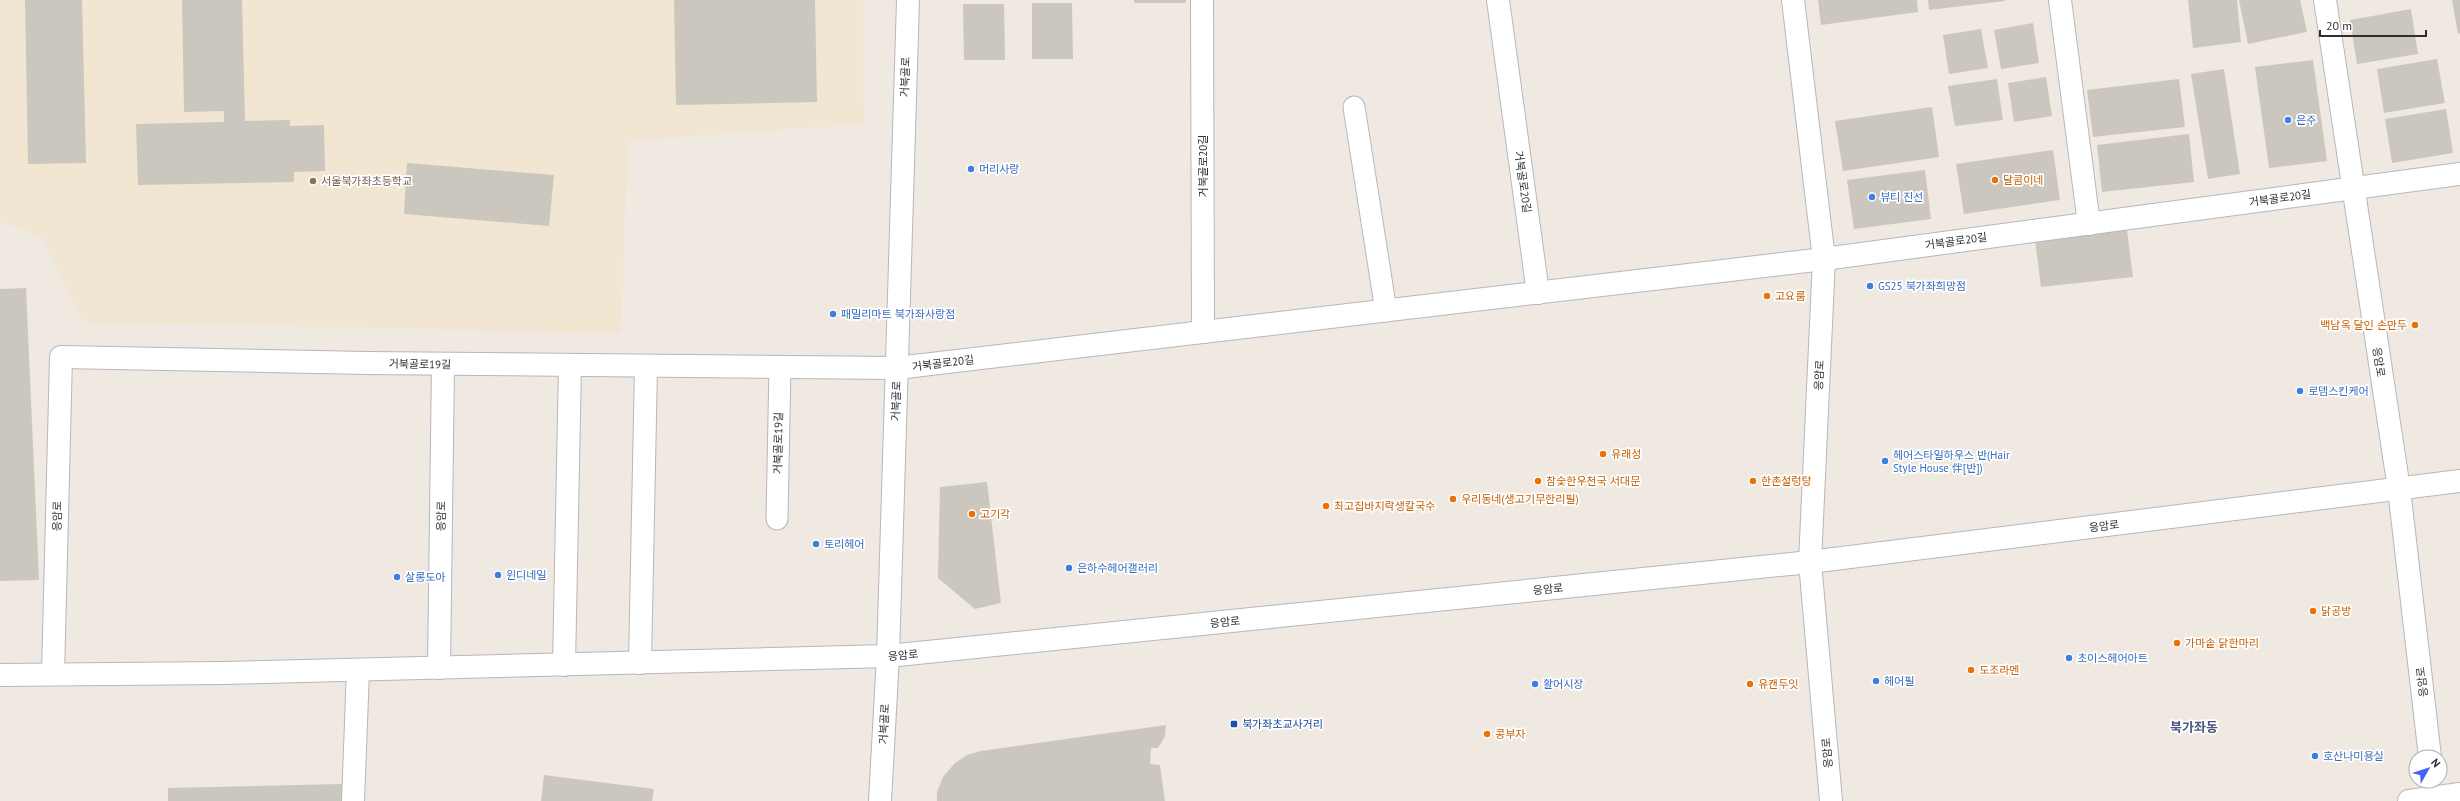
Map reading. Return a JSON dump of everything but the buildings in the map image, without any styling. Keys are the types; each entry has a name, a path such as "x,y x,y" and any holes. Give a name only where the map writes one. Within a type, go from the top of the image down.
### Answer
{"street":[{"name":"거북골로","path":"880,801 888,656 908,0"},
{"name":"거북골로20길","path":"1202,0 1203,332"},
{"name":"거북골로20길","path":"1498,0 1538,293"},
{"path":"1792,0 1824,259"},
{"path":"2060,0 2089,224"},
{"path":"2325,0 2353,188"},
{"name":"거북골로20길","path":"897,368 1824,259 2460,174"},
{"name":"응암로","path":"2353,188 2399,488 2429,749"},
{"name":"응암로","path":"1824,259 1810,562 1831,801"},
{"name":"거북골로19길","path":"61,357 443,364 897,368"},
{"name":"응암로","path":"53,674 61,357"},
{"name":"응암로","path":"439,668 443,364"},
{"path":"564,665 570,365"},
{"path":"640,662 646,366"},
{"name":"응암로","path":"0,675 358,670 888,656 1810,562 2460,481"},
{"path":"353,801 358,670"},
{"path":"2409,801 2434,793 2460,794"}],"lane":[{"path":"1354,106 1386,311"},
{"name":"거북골로19길","path":"777,519 780,367"}],"shaded area":[{"name":"서울북가좌초등학교","path":"0,0 863,0 864,124 628,141 621,333 84,322 43,239 0,221"}],"place":[{"name":"은주","path":"2288,120"},
{"name":"머리사랑","path":"971,169"},
{"name":"달콤이네","path":"1995,180"},
{"name":"서울북가좌초등학교","path":"313,181"},
{"name":"뷰티 진선","path":"1872,197"},
{"name":"GS25 북가좌희망점","path":"1870,286"},
{"name":"고요룸","path":"1767,296"},
{"name":"패밀리마트 북가좌사랑점","path":"833,314"},
{"name":"백남옥 달인 손만두","path":"2415,325"},
{"name":"로뎀스킨케어","path":"2300,391"},
{"name":"유래성","path":"1603,454"},
{"name":"헤어스타일하우스 반(Hair Style House 伴[반])","path":"1885,461"},
{"name":"참숯한우천국 서대문","path":"1538,481"},
{"name":"한촌설렁탕","path":"1753,481"},
{"name":"우리동네(생고기무한리필)","path":"1453,499"},
{"name":"최고집바지락생칼국수","path":"1326,506"},
{"name":"고기각","path":"972,514"},
{"name":"토리헤어","path":"816,544"},
{"name":"은하수헤어갤러리","path":"1069,568"},
{"name":"윈디네일","path":"498,575"},
{"name":"살롱도아","path":"397,577"},
{"name":"닭공방","path":"2313,611"},
{"name":"가마솥 닭한마리","path":"2177,643"},
{"name":"초이스헤어아트","path":"2069,658"},
{"name":"도조라멘","path":"1971,670"},
{"name":"헤어필","path":"1876,681"},
{"name":"활어시장","path":"1535,684"},
{"name":"유캔두잇","path":"1750,684"},
{"name":"북가좌초교사거리","path":"1234,724"},
{"name":"콩부자","path":"1487,734"},
{"name":"호산나미용실","path":"2315,756"}],"district":[{"name":"북가좌동","path":"2194,727"}]}
